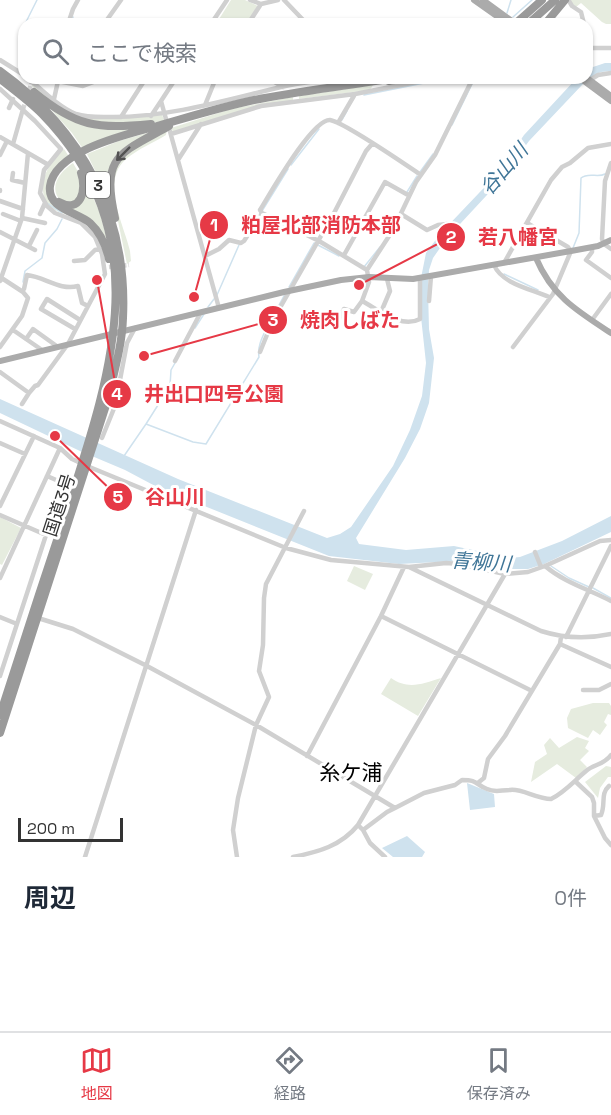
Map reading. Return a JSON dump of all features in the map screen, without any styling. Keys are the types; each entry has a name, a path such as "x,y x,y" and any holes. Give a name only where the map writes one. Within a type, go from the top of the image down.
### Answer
{"highway":[{"path":"522,18 542,0"},
{"path":"536,18 556,0"},
{"path":"551,18 567,1"},
{"path":"1,74 18,80"},
{"name":"3","path":"1,74 57,131"},
{"name":"国道3号","path":"0,715 85,462 96,436 124,292 113,225 99,187 77,148 51,115 30,94 1,74"},
{"path":"24,84 64,115 83,122 128,126 169,121 268,99 366,84"},
{"path":"116,284 99,232 84,219 57,204 51,197 52,180 59,168 86,152 169,121 254,100 355,84"},
{"path":"118,250 119,234 109,187 114,165 124,152 169,121"},
{"path":"57,131 83,180 82,198 67,205 56,198 53,188 58,175 70,161"},
{"name":"国道3号","path":"57,131 82,167 98,200 110,241 116,284 118,331"},
{"name":"国道3号","path":"0,733 38,618 85,462"}],"main road":[{"path":"474,0 497,18"},
{"path":"483,0 507,18"},
{"path":"593,83 611,96"},
{"path":"592,84 611,101"},
{"path":"0,360 368,274 387,279 420,278 592,247 611,240"},
{"path":"536,258 545,278 554,290 565,301 611,333"}],"street":[{"path":"70,18 78,0"},
{"path":"108,18 120,0"},
{"path":"215,18 227,0"},
{"path":"250,0 261,4 278,0"},
{"path":"284,0 301,18"},
{"path":"567,1 581,12 582,18"},
{"path":"252,18 261,4"},
{"path":"593,48 611,48"},
{"path":"0,60 18,71"},
{"path":"593,77 611,73"},
{"path":"35,84 66,109 83,116 151,116 169,121 205,105 283,87 309,84"},
{"path":"54,99 57,84"},
{"path":"121,117 142,84"},
{"path":"151,116 172,84"},
{"path":"205,105 214,84"},
{"path":"278,84 283,87"},
{"path":"171,134 261,106 355,94 400,84"},
{"path":"339,319 344,309 354,312 362,301 368,274 401,214 408,195 446,136 470,84"},
{"path":"0,89 13,99 61,149 44,170 40,193 45,203 55,213 81,223 95,237 107,268 104,279 68,344 22,404"},
{"path":"338,123 355,94"},
{"path":"9,108 13,99"},
{"path":"161,101 169,121 219,308"},
{"path":"13,144 23,109"},
{"path":"205,256 230,240 241,243 262,213 260,210 283,171 318,125 329,120 338,123 421,175"},
{"path":"178,160 201,124"},
{"path":"0,137 47,164"},
{"path":"0,155 7,141"},
{"path":"260,352 273,320 372,144"},
{"path":"504,263 550,180 562,167 570,164 588,148 611,144"},
{"path":"0,347 22,316 28,298 23,292 1,279 22,220 28,153"},
{"path":"611,163 605,181 602,239 604,244 611,249"},
{"path":"13,173 12,180 25,183"},
{"path":"344,255 385,182 408,195"},
{"path":"0,201 23,209"},
{"path":"40,214 45,203"},
{"path":"262,213 344,255 368,274"},
{"path":"3,214 22,220 45,223"},
{"path":"401,214 427,230 447,224"},
{"path":"513,347 554,290 571,251 527,223"},
{"path":"29,246 37,230"},
{"path":"0,232 16,238 35,250"},
{"path":"592,247 592,252 586,260 611,279"},
{"path":"74,261 85,260 95,250 100,249"},
{"path":"494,265 498,272 507,279 549,297"},
{"path":"24,289 27,275 37,276 64,287 78,286 82,303 88,306"},
{"path":"429,301 431,276"},
{"path":"362,301 402,323 413,322 420,319 420,278"},
{"path":"381,312 390,291 387,279"},
{"path":"592,320 611,294"},
{"path":"75,329 41,309 46,299 80,320"},
{"path":"175,361 201,312"},
{"path":"96,436 115,406 127,343 135,328"},
{"path":"26,339 33,329 58,347"},
{"path":"13,330 42,350"},
{"path":"0,372 29,393"},
{"path":"0,383 5,376"},
{"path":"0,421 60,448 72,459 85,462 287,546 331,560 406,567 446,563 505,574 528,572 600,541 611,540"},
{"path":"0,506 34,436"},
{"path":"0,443 25,454"},
{"path":"0,578 2,567 60,448"},
{"path":"0,676 63,483 47,476"},
{"path":"85,857 196,510"},
{"path":"237,857 234,844 234,820 256,725 269,697 259,671 263,645 266,584 304,511"},
{"path":"0,515 46,535"},
{"path":"479,782 484,778 488,759 505,736 564,637 611,546"},
{"path":"535,552 542,566 569,583 590,590 611,601"},
{"path":"406,567 541,632 564,637 611,634"},
{"path":"307,756 406,567"},
{"path":"293,857 330,848 345,839 358,825 505,574"},
{"path":"381,616 532,691"},
{"path":"0,617 17,624"},
{"path":"38,618 73,629 147,666 256,725 395,808"},
{"path":"560,644 611,667"},
{"path":"583,690 599,690 611,684"},
{"path":"363,830 387,812 424,793 455,785 462,780 479,782 486,789 496,792 514,790 548,800 576,782 588,769 603,764 611,756"},
{"path":"576,782 592,797 594,816 611,845"},
{"path":"594,816 601,814 604,793 609,786"},
{"path":"358,825 370,843 385,857"}],"shaded area":[{"path":"231,0 245,0 258,6 250,18 220,18"},
{"path":"568,0 611,0 611,24 602,22 581,3 576,7"},
{"path":"32,84 79,117 117,119 162,115 165,121 109,124 81,119 56,108"},
{"path":"373,85 370,90 299,99 299,96"},
{"path":"293,97 293,101 230,114 173,132 171,128 231,109"},
{"path":"47,105 71,120 150,126 83,149"},
{"path":"167,130 166,135 126,159 118,168 114,191 130,251 131,261 127,264 111,188 115,167 129,149"},
{"path":"154,131 115,161 110,201 87,154 119,141"},
{"path":"64,149 70,158 63,162 48,193 73,217 53,209 43,193 48,169"},
{"path":"73,163 80,175 82,193 73,202 60,200 55,189 56,184 64,170"},
{"path":"86,182 100,213 107,240 66,206 77,204"},
{"path":"0,517 21,528 2,565 0,564"},
{"path":"354,566 373,574 365,590 347,581"},
{"path":"391,678 409,685 441,678 418,716 381,694"},
{"path":"593,703 609,703 611,706 611,715 608,714 604,722 607,725 600,735 593,730 588,738 568,728 567,718 571,709"},
{"path":"577,737 589,741 585,748 589,751 580,760 587,767 576,778 557,764 531,782 535,762 547,754 544,745 550,738 559,748"},
{"path":"606,766 611,767 611,777 608,777 600,788 598,798 585,782"}],"water":[{"path":"611,63 611,71 593,76 593,67"},
{"name":"青柳川","path":"571,84 583,84 529,141 500,181 447,238 433,258 429,270 428,289 429,329 434,358 429,403 420,429 405,458 356,538 359,544 406,550 454,546 510,558 520,557 562,541 611,516 611,532 544,564 528,569 500,569 458,561 399,564 329,556 157,487 0,413 0,399 178,479 327,538 340,534 351,527 393,466 410,430 422,396 426,363 420,283 426,253 440,234 498,173 524,135"},
{"path":"467,783 494,794 495,807 470,810"},
{"path":"407,836 425,852 422,857 393,857 382,848"}],"waterway":[{"path":"28,18 37,0"},
{"path":"507,13 511,0"},
{"path":"513,17 532,0"},
{"path":"364,95 419,84"},
{"path":"452,125 472,84"},
{"path":"342,120 347,111"},
{"path":"291,165 319,129"},
{"path":"420,172 433,154"},
{"path":"262,211 288,169"},
{"path":"573,248 579,233 581,178 587,175 605,174"},
{"path":"407,192 417,176"},
{"path":"47,203 62,213"},
{"path":"23,282 25,271 42,258 45,243 62,219"},
{"path":"289,287 314,243 339,256"},
{"path":"217,295 239,245"},
{"path":"364,267 380,247"},
{"path":"504,274 538,290"},
{"path":"273,316 285,294"},
{"path":"208,307 214,299"},
{"path":"195,328 204,314"},
{"path":"124,456 146,424 193,442 206,444 259,357 260,344 269,323"},
{"path":"146,424 170,386 171,370 175,363"},
{"path":"551,566 589,587"},
{"path":"593,588 611,598"}],"tunnel":[{"path":"23,109 31,84"},
{"path":"109,267 129,265"}],"place":[{"name":"井出口四号公園","path":"97,280"},
{"name":"若八幡宮","path":"359,285"},
{"name":"粕屋北部消防本部","path":"194,297"},
{"name":"焼肉しばた","path":"144,356"},
{"name":"谷山川","path":"55,436"}],"district":[{"name":"糸ケ浦","path":"351,772"}]}
